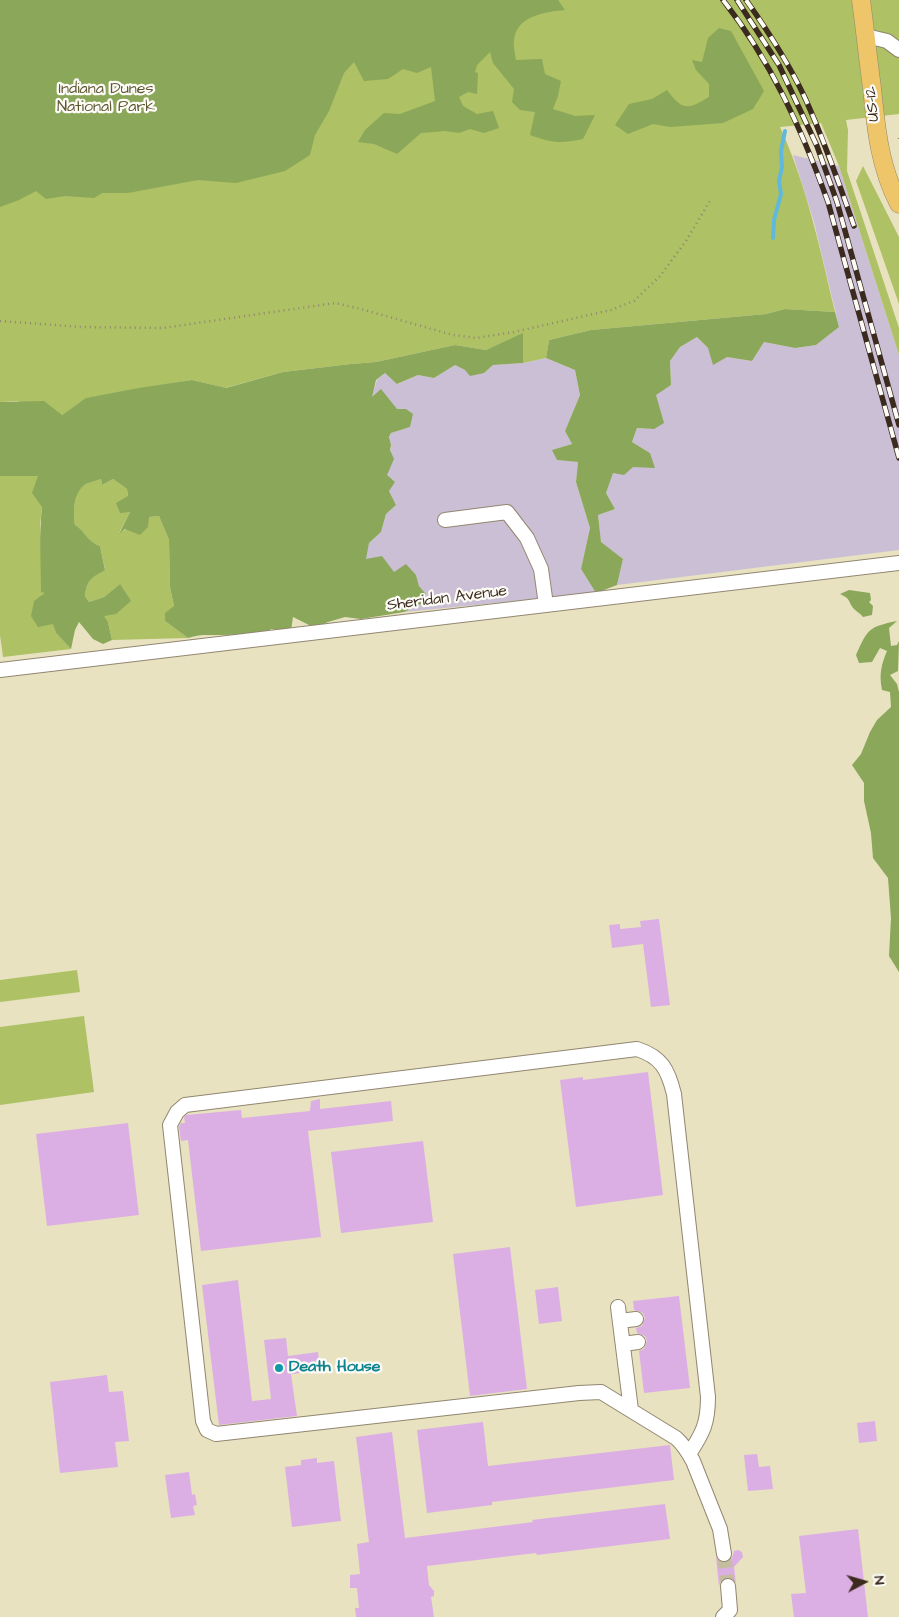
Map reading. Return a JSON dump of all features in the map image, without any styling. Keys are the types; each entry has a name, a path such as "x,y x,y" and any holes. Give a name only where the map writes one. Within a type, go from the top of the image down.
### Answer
{"main road":[{"name":"US-12","path":"861,0 877,137 883,164 892,191 899,204"}],"street":[{"path":"866,36 887,41 899,50"},
{"path":"445,520 507,512 527,538 541,569 546,605"},
{"name":"Sheridan Avenue","path":"0,670 899,563"},
{"path":"689,1454 703,1433 708,1414 708,1398 674,1094 670,1077 661,1062 649,1053 637,1049 185,1105 177,1112 170,1125 204,1421 207,1430 216,1434 579,1392 601,1392 683,1444 693,1461 720,1529 724,1554"},
{"path":"631,1410 619,1314 636,1319"},
{"path":"623,1344 638,1342"},
{"path":"724,1617 730,1610 728,1586"}],"path":[{"path":"899,138 899,143"},
{"path":"0,322 82,327 164,328 335,303 361,308 453,335 476,338 514,332 611,310 634,301 660,276 686,241 711,199"}],"shaded area":[{"path":"793,155 839,166 899,355 899,550 617,585 623,559 601,543 598,515 615,509 606,493 613,472 650,453 632,442 637,428 654,429 656,394 671,385 670,361 680,347 697,337 708,348 727,357 752,361 764,342 795,348 816,345 839,327 814,222"},
{"path":"546,358 575,370 580,395 565,431 572,444 553,450 557,460 578,462 576,482 590,528 581,569 596,593 404,612 425,601 426,594 419,586 416,575 394,572 365,559 369,543 381,532 386,514 396,505 389,491 387,475 391,445 389,438 391,433 410,427 397,409 371,398 377,380 385,373 398,384 418,375 434,378 455,365 465,370 484,373 493,365 523,363"}],"green space":[{"name":"Indiana Dunes National Park","path":"0,0 899,0 899,114 846,120 848,130 847,171 899,328 899,355 839,166 821,123 780,127 790,149 805,195 835,312 785,309 766,314 591,330 549,340 546,358 523,363 523,334 486,350 455,345 376,362 283,372 225,388 192,380 87,398 62,415 17,401 0,402"},
{"name":"Indiana Dunes National Park","path":"0,0 558,0 565,10 534,16 526,20 516,32 514,47 516,60 542,59 545,74 561,81 553,109 575,116 595,115 583,139 556,142 530,135 535,112 520,110 512,102 514,89 493,63 490,52 477,65 475,72 478,73 477,94 468,92 459,97 463,106 477,114 493,111 499,128 484,133 470,129 459,133 445,131 421,133 397,154 374,144 358,142 365,130 384,113 400,114 435,101 431,67 417,73 403,69 388,79 364,81 354,62 344,73 329,111 315,135 310,155 285,171 236,183 198,180 128,193 102,193 94,198 65,196 46,199 36,191 0,207"},
{"path":"719,28 731,31 764,91 753,109 723,123 670,127 653,124 628,134 615,125 629,104 652,99 667,90 677,102 686,106 709,97 709,84 696,70 692,60 702,62 708,38"},
{"path":"863,166 899,237 899,304 856,181"},
{"path":"785,309 835,312 839,327 816,345 795,348 764,342 752,361 727,357 713,365 708,348 697,337 680,347 670,361 671,385 656,395 664,423 654,429 637,428 632,442 650,453 655,468 633,467 624,475 613,473 606,493 615,509 598,515 601,542 623,559 617,585 596,593 581,569 590,528 576,482 578,462 557,460 552,450 572,444 565,431 580,395 575,370 546,358 549,340 591,330 766,314"},
{"path":"523,333 523,363 493,365 484,373 470,376 465,370 455,365 434,378 418,375 397,384 385,373 376,380 372,397 381,389 397,409 406,409 413,414 410,427 391,433 389,437 390,450 394,459 387,475 395,482 389,491 396,505 386,514 381,532 369,543 366,559 382,556 394,572 406,564 416,575 419,586 426,594 425,602 404,612 361,619 345,617 317,627 293,617 291,631 271,629 262,635 203,635 188,638 165,621 165,613 174,606 170,587 169,540 159,516 149,517 148,527 140,535 125,529 119,534 130,512 120,513 116,503 128,496 127,489 113,479 102,485 101,479 86,484 79,492 74,508 74,520 75,525 92,542 100,546 105,570 93,578 87,586 85,596 89,602 104,597 120,584 131,601 116,614 104,616 108,622 112,640 103,644 93,639 79,622 75,630 71,649 56,633 53,624 38,627 31,616 34,601 45,593 41,592 40,539 42,507 32,493 38,476 0,476 0,402 44,401 62,415 86,398 139,388 192,380 226,388 283,372 376,362 455,345 486,350"},
{"path":"0,476 38,476 42,507 40,525 45,593 56,633 71,649 3,657 0,635"},
{"path":"101,479 102,485 113,479 127,489 130,512 119,533 149,517 159,516 169,540 170,587 174,606 165,621 188,638 112,640 108,622 103,616 120,584 104,597 89,602 85,596 90,580 105,569 100,546 91,542 75,525 75,502 82,487"},
{"path":"849,590 870,593 871,600 869,602 873,606 872,615 863,617 854,609 848,599 840,594"},
{"path":"897,621 889,628 891,646 897,645 899,641 898,671 890,675 897,684 899,692 899,972 889,956 891,918 888,878 873,858 871,833 864,801 864,783 852,765 861,754 877,720 891,707 890,692 882,690 881,680 882,666 887,651 880,648 872,662 859,663 856,655 870,630 880,625"},
{"path":"77,970 80,992 0,1002 0,980"},
{"path":"84,1016 94,1092 0,1105 0,1027"}],"building":[{"path":"659,919 670,1005 651,1007 643,944 612,948 609,925 620,924 620,929 641,927 640,921"},
{"path":"648,1072 663,1195 576,1207 560,1080 583,1077 583,1080"},
{"path":"320,1099 320,1109 391,1101 393,1121 308,1131 321,1237 201,1251 188,1140 181,1141 179,1127 181,1123 185,1123 184,1117 186,1115 241,1110 242,1118 310,1111 311,1101"},
{"path":"128,1123 139,1215 47,1226 36,1134"},
{"path":"423,1141 433,1222 341,1233 331,1152"},
{"path":"510,1247 527,1389 470,1396 453,1254"},
{"path":"238,1280 252,1401 271,1399 264,1340 286,1338 288,1356 318,1352 320,1371 291,1374 297,1416 219,1425 202,1285"},
{"path":"558,1287 562,1321 539,1324 535,1290"},
{"path":"679,1296 690,1388 644,1393 639,1351 644,1349 647,1341 645,1336 637,1333 636,1328 642,1326 645,1318 643,1313 634,1310 633,1301"},
{"path":"107,1375 109,1392 123,1391 129,1441 115,1442 118,1467 60,1473 50,1382"},
{"path":"875,1421 877,1441 859,1443 857,1423"},
{"path":"483,1422 488,1466 670,1445 674,1480 492,1502 492,1505 427,1513 417,1430"},
{"path":"392,1432 405,1538 665,1504 670,1539 427,1566 429,1585 434,1591 434,1596 431,1597 434,1617 356,1617 355,1608 359,1608 357,1588 350,1588 350,1575 360,1574 357,1544 369,1542 356,1437"},
{"path":"757,1454 759,1467 770,1466 773,1489 748,1491 744,1455"},
{"path":"317,1458 317,1463 334,1461 341,1521 292,1527 285,1467 301,1465 301,1460"},
{"path":"189,1472 192,1495 195,1494 197,1505 193,1506 195,1515 171,1518 165,1475"},
{"path":"858,1529 868,1617 794,1617 791,1594 806,1593 799,1536"},
{"path":"734,1551 742,1552 743,1557 734,1567 736,1584 732,1578 727,1577 720,1582 719,1587 716,1557 720,1562 726,1562 732,1558"}],"waterway":[{"path":"773,238 774,220 781,194 779,181 782,167 781,151 785,131"}],"tunnel":[{"path":"724,1554 728,1586"}],"railway":[{"path":"723,0 756,47 784,97 818,175 828,202 899,458"},
{"path":"737,0 779,65 817,146 837,202 899,425"},
{"path":"746,0 778,48 805,98 825,146 854,226"}],"place":[{"name":"Death House","path":"279,1368"}]}
